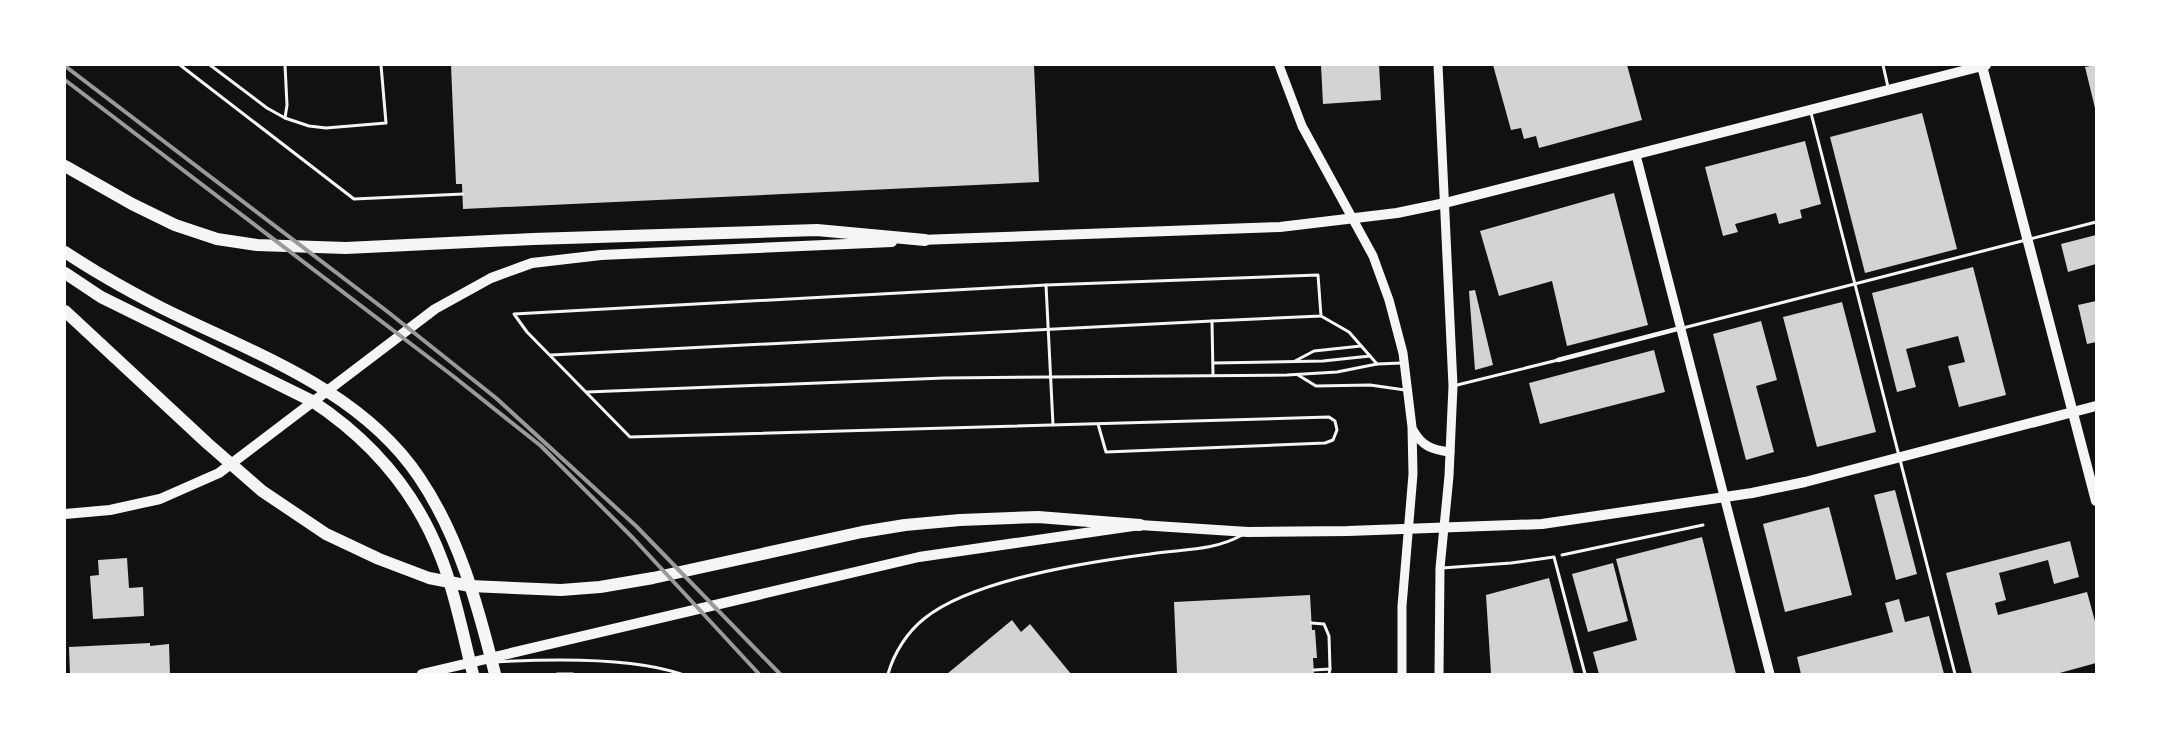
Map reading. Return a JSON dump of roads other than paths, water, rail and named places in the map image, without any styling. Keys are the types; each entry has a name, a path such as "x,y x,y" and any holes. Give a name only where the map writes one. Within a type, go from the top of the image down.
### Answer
{"highway":[{"path":"65,166 132,204 176,226 217,239 257,245 346,248 816,230 925,240"},
{"path":"65,252 86,266 158,306 286,367 326,389 363,416 395,446 419,477 444,520 462,560 483,627 495,674"},
{"path":"65,273 101,297 312,401 340,420 361,438 387,466 409,495 429,528 443,561 470,669"},
{"path":"65,311 207,443 262,491 326,534 379,559 429,578 470,586 560,590 600,587 653,578 862,532 905,525 960,520 1038,517 1140,525"}],"main road":[{"path":"1279,65 1302,126 1373,256 1398,331 1405,363 1412,427 1413,474 1402,606 1402,674"},
{"path":"1438,65 1446,203 1453,386 1450,452 1440,568 1439,674"},
{"path":"65,514 110,510 160,499 219,473 435,309 491,278 532,263 601,255 1270,227 1397,213 1446,203 1984,65 2096,501"},
{"path":"1636,155 1770,674"},
{"path":"422,674 470,669 799,584 919,557 1140,525 1248,532 1348,531 1542,524 1724,498 1805,482 2096,406"},
{"path":"1412,427 1426,447 1450,452"}],"street":[{"path":"1558,360 1681,328"}],"lane":[{"path":"210,65 268,108 285,118 309,126 326,128 386,123 381,65"},
{"path":"285,65 287,105 285,118"},
{"path":"1883,65 1889,90"},
{"path":"1810,110 1955,674"},
{"path":"1681,328 2096,222"},
{"path":"1098,424 1106,452 1325,443 1333,440 1337,430 1335,422 1329,417 630,437 527,332 514,314 1046,285 1318,274 1321,316"},
{"path":"1046,285 1053,425"},
{"path":"550,355 1048,328 1321,316 1349,332 1377,364"},
{"path":"1212,322 1213,375"},
{"path":"1293,362 1314,351 1362,346"},
{"path":"1213,363 1323,361 1370,356"},
{"path":"1453,386 1558,360"},
{"path":"586,392 934,379 1297,374 1338,372 1377,364 1405,363"},
{"path":"1297,374 1316,386 1370,385 1409,391"},
{"path":"888,674 892,661 907,636 925,618 972,593 1047,572 1097,562 1210,547 1231,541 1248,532"},
{"path":"1440,568 1511,563 1554,556 1585,674"},
{"path":"1311,623 1324,624 1330,636 1329,674"},
{"path":"470,669 576,661 634,664 681,674"},
{"path":"1314,670 1330,669"}],"railway":[{"path":"65,66 388,312 496,398 636,526 780,674"},
{"path":"65,80 453,376 541,446 633,538 759,674"}]}
